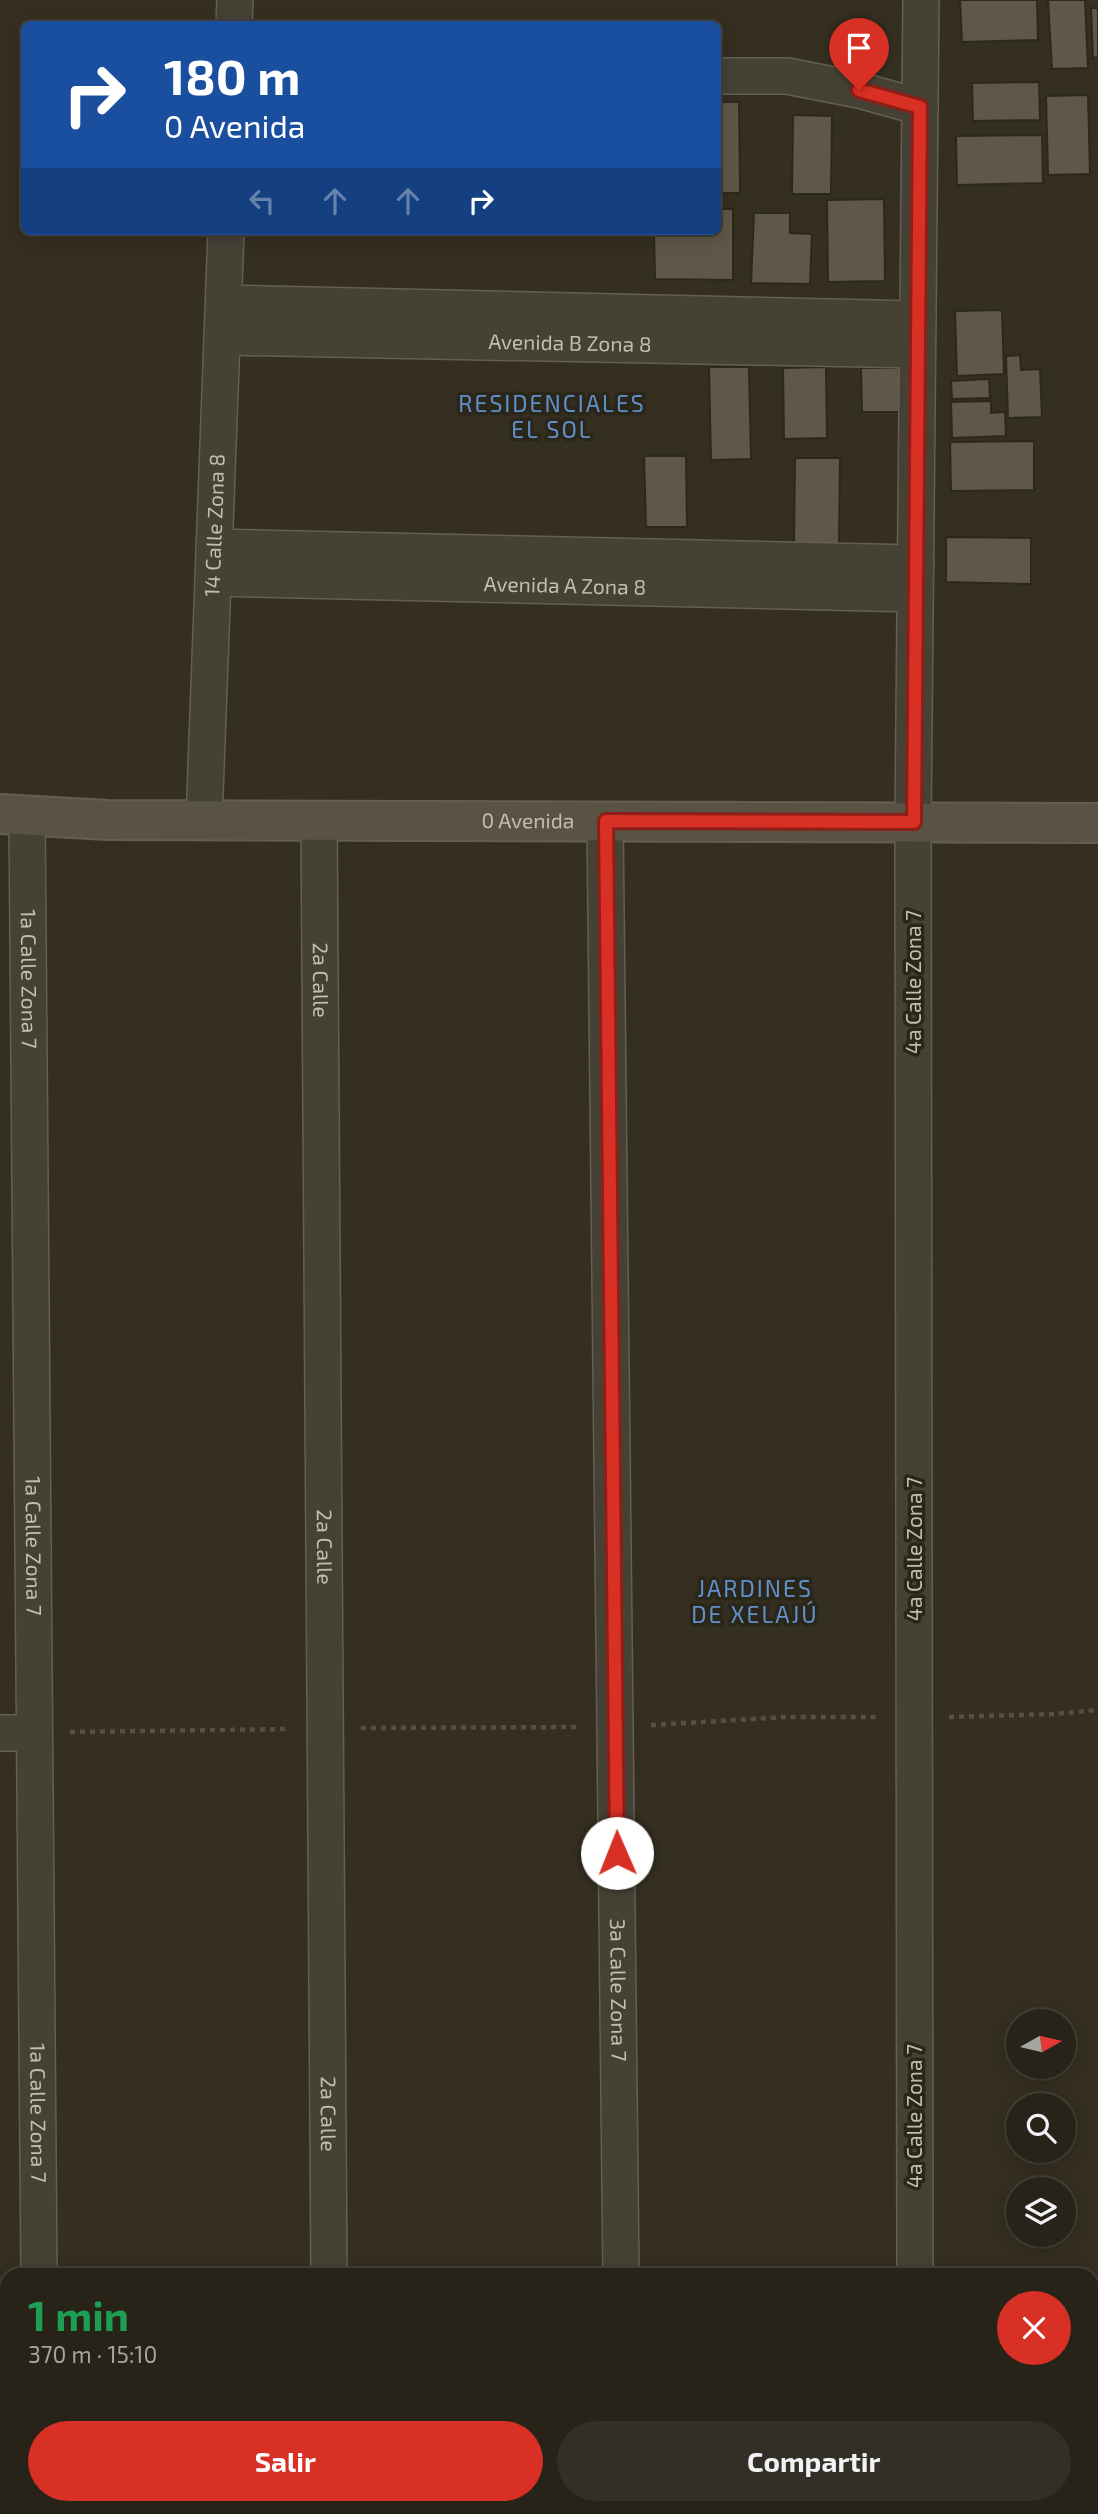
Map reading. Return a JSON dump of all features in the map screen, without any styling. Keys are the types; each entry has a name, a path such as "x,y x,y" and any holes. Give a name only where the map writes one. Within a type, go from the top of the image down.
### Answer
{"street":[{"path":"234,21 235,0"},
{"name":"4a Calle Zona 7","path":"915,2268 914,822 921,0"},
{"path":"721,76 787,76 859,90 920,107"},
{"name":"14 Calle Zona 8","path":"204,821 226,235"},
{"name":"Avenida B Zona 8","path":"223,320 918,334"},
{"name":"Avenida A Zona 8","path":"213,563 916,578"},
{"name":"0 Avenida","path":"14,815 204,821 1098,822"},
{"name":"1a Calle Zona 7","path":"14,815 17,1733 39,2268"},
{"name":"2a Calle","path":"319,821 328,2268"},
{"name":"3a Calle Zona 7","path":"606,821 621,2268"}],"path":[{"path":"17,1733 616,1727 787,1717 915,1718 1098,1710"}],"building":[{"path":"960,0 1037,0 1038,40 962,42"},
{"path":"1048,0 1085,0 1088,68 1052,69"},
{"path":"1091,8 1098,8 1098,57 1093,58"},
{"path":"1039,82 1040,120 973,121 972,83"},
{"path":"1088,95 1090,174 1048,175 1046,96"},
{"path":"721,102 739,102 740,193 721,193"},
{"path":"793,115 832,116 831,194 792,194"},
{"path":"1042,135 1043,183 957,185 956,136"},
{"path":"884,199 885,281 828,282 827,200"},
{"path":"721,209 733,209 733,280 655,279 654,235 721,235"},
{"path":"754,213 790,213 790,233 812,234 810,284 751,283"},
{"path":"1002,310 1004,374 957,376 955,311"},
{"path":"1020,355 1021,370 1040,369 1042,417 1008,418 1006,356"},
{"path":"709,367 749,367 751,459 711,460"},
{"path":"826,367 827,438 784,439 783,368"},
{"path":"861,368 905,368 906,412 862,412"},
{"path":"989,379 990,398 952,399 951,381"},
{"path":"991,401 991,413 1005,412 1006,436 952,438 951,402"},
{"path":"1034,441 1034,490 951,491 950,442"},
{"path":"644,456 686,456 687,527 646,527"},
{"path":"795,458 840,458 839,544 794,543"},
{"path":"946,537 1031,538 1031,584 946,582"}],"district":[{"name":"RESIDENCIALES EL SOL","path":"552,417"},
{"name":"JARDINES DE XELAJÚ","path":"755,1602"}],"route":[{"path":"617,1853 606,821 914,822 920,107 859,90"}]}
